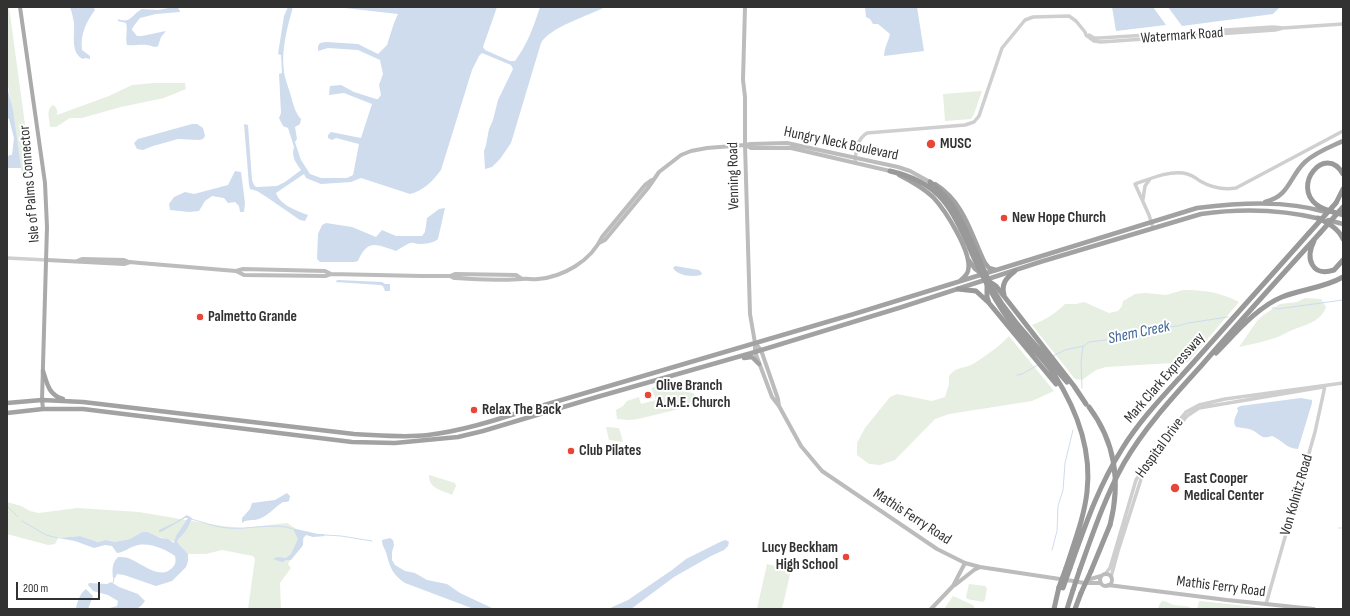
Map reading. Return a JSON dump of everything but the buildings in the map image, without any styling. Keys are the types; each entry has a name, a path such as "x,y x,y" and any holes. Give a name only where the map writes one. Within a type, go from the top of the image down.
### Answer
{"highway":[{"path":"1257,204 1278,197 1287,189 1301,167 1308,160 1343,141"},
{"path":"1343,174 1339,168 1332,165 1320,164 1310,176 1308,188 1311,199 1316,205 1343,216"},
{"path":"890,171 921,182 940,196 955,216 991,286 1002,304 1016,326 1053,373 1074,411 1084,438 1088,478 1087,493 1082,516 1068,568"},
{"path":"890,171 922,188 940,205 954,226 967,258 975,268 983,274"},
{"path":"930,182 946,196 954,206 969,242"},
{"path":"930,182 944,190 959,207 969,225 983,260 989,268 996,271"},
{"path":"1336,203 1343,189"},
{"name":"Mark Clark Expressway","path":"1055,609 1061,587 1096,496 1127,441 1154,408 1343,194"},
{"path":"7,413 43,409 83,409 352,442 395,444 458,437 484,431 755,352 1015,271 1198,208 1224,205 1274,204 1320,210 1343,216"},
{"name":"Mark Clark Expressway","path":"1067,609 1100,514 1124,462 1153,420 1343,207"},
{"path":"7,403 42,400 75,402 354,434 397,436 428,435 481,425 983,274 1152,225 1201,214 1225,211 1277,211 1343,224"},
{"path":"1318,218 1333,226 1343,239"},
{"path":"1320,233 1310,252 1310,260 1313,266 1322,271 1331,272 1337,268 1343,260"},
{"path":"958,282 968,271 967,258"},
{"path":"983,260 983,274 986,280 987,297 989,302"},
{"path":"1005,298 1003,284 1006,278 1015,271"},
{"path":"1183,386 1267,305 1296,292 1321,286 1343,277"},
{"path":"986,280 994,284 1074,386 1104,430 1110,447 1115,468 1115,507 1110,525 1075,609"},
{"path":"958,289 976,291 989,302 1067,397"},
{"path":"1016,326 1087,405"},
{"path":"733,358 737,360 750,357 759,364"},
{"path":"43,372 50,392 56,397 75,402"}],"main road":[{"name":"Isle of Palms Connector","path":"20,7 45,183 48,227 42,400 43,409"},
{"name":"Venning Road","path":"745,7 744,80 749,308 755,343"},
{"name":"Hungry Neck Boulevard","path":"77,261 82,259 124,260 130,262 236,272 243,269 325,271 331,274 450,276 454,278 517,280 522,278 537,279 564,272 578,264 589,255 645,185 664,167 691,150 750,144 787,143 910,171 930,182"},
{"name":"Hungry Neck Boulevard","path":"745,145 751,148 791,148 890,171"},
{"path":"88,263 101,259 117,264"},
{"name":"Hungry Neck Boulevard","path":"47,260 117,264 130,262"},
{"name":"Mathis Ferry Road","path":"755,343 761,350 779,406"},
{"name":"Mathis Ferry Road","path":"755,343 755,352 768,391 779,406 801,446 822,471 930,545 965,562 980,567 1073,580 1084,583 1095,582 1101,584"},
{"path":"953,586 965,562"},
{"path":"931,609 953,586 980,567"},
{"name":"Mathis Ferry Road","path":"1073,580 1090,580 1103,575"},
{"path":"1103,575 1111,578 1111,583 1108,585 1101,584 1100,581 1103,575"},
{"name":"Mathis Ferry Road","path":"1111,578 1125,587"},
{"name":"Mathis Ferry Road","path":"1108,585 1314,609"}],"street":[{"name":"Watermark Road","path":"856,158 859,140 867,133 965,125 974,122 979,116 1002,48 1025,20 1033,17 1069,16 1076,20 1086,35 1094,41 1101,42 1343,24"},
{"path":"1152,225 1135,184 1167,174 1184,173 1193,176 1213,187 1227,189 1236,188 1343,131"},
{"path":"855,163 856,158"},
{"path":"1143,202 1145,186 1151,179"},
{"path":"7,258 47,260"},
{"name":"Hospital Drive","path":"1103,575 1110,568 1136,480 1158,446 1186,412 1199,405 1225,399 1343,383"},
{"name":"Hospital Drive","path":"1111,578 1136,490 1142,476 1159,449 1187,416 1199,408 1319,389 1326,386"},
{"name":"Von Kolnitz Road","path":"1266,604 1315,432 1326,386"}],"shaded area":[{"path":"7,7 9,7 32,176 22,175 7,79"},
{"path":"185,83 186,89 164,98 121,107 82,118 70,118 56,127 50,127 49,110 53,105 56,108 57,115 109,96 132,85"},
{"path":"982,91 971,119 945,121 943,94"},
{"path":"1183,290 1212,292 1239,302 1188,362 1106,367 1096,370 1082,380 1075,379 1032,325 1050,316 1065,304 1084,302 1109,313 1118,311 1122,306 1123,301 1135,294 1145,293 1166,295"},
{"path":"1305,298 1321,299 1326,307 1321,316 1309,324 1278,337 1239,347 1262,316 1280,304 1297,302"},
{"path":"1009,336 1054,391 1032,401 949,414 935,419 895,460 880,465 869,464 857,455 857,443 865,428 890,397 897,394 932,401 945,397 949,384 949,376 952,373 956,370 971,365 996,348"},
{"path":"655,387 693,393 695,395 694,400 683,408 638,419 617,419 616,410 623,406 627,401 639,397 641,404 656,400 651,388"},
{"path":"606,427 619,428 623,442 609,440"},
{"path":"429,475 455,483 456,486 452,495 433,486 429,480"},
{"path":"7,502 39,513 77,508 139,512 222,526 243,528 287,523 306,535 302,547 288,564 291,568 280,583 281,609 248,609 255,559 253,556 222,550 206,554 188,554 174,541 142,532 130,539 115,542 106,540 98,542 80,536 58,538 55,544 48,545 7,534"},
{"path":"767,564 791,570 782,609 757,609"},
{"path":"969,584 985,586 987,588 985,600 983,602 967,599 966,597"},
{"path":"953,596 973,605 975,609 944,609"},
{"path":"1162,601 1174,605 1193,609 1158,609"},
{"path":"1199,601 1275,609 1197,609"}],"water":[{"path":"70,7 93,7 95,10 86,24 82,39 82,50 90,56 90,59 83,59 76,52 74,43 74,23"},
{"path":"174,7 178,8 180,12 156,14 140,18 133,27 132,30 137,36 166,31 161,37 158,46 127,45 126,23 118,21 118,19 128,20 142,9 158,10"},
{"path":"288,7 293,7 285,39 283,64 285,78 293,105 301,119 300,124 295,127 297,139 295,142 301,160 310,174 321,178 347,178 353,175 359,144 336,138 332,140 328,138 328,135 331,132 361,138 372,104 344,93 329,95 330,86 341,85 354,92 378,99 381,95 379,85 383,74 380,60 358,50 328,48 318,51 318,46 320,43 326,42 358,44 378,54 387,45 398,14 336,7 497,7 483,47 485,50 510,61 515,61 530,35 540,7 605,7 570,22 552,32 541,43 511,143 500,159 492,167 485,169 484,151 498,100 513,69 511,65 482,53 472,70 441,170 431,182 419,191 410,194 361,178 351,182 321,184 306,178 304,174 276,193 285,204 308,215 305,221 300,220 257,191 250,189 244,124 248,125 252,180 256,187 277,186 301,170 294,157 294,147 288,128 283,126 279,118 281,113 279,74 282,73 281,55 278,54 284,16"},
{"path":"865,7 917,7 924,51 884,56 890,34 878,24 873,24 870,19 866,17"},
{"path":"1112,7 1153,7 1166,25 1116,31"},
{"path":"1168,7 1280,7 1273,14 1182,26"},
{"path":"7,87 13,110 21,168 7,168 7,159 9,155 12,155 14,138 9,119 7,118"},
{"path":"192,124 197,124 203,128 205,136 203,139 178,139 143,150 137,149 134,143 138,139"},
{"path":"235,171 241,172 245,203 244,212 240,212 239,206 235,202 228,203 224,198 212,196 205,201 199,211 189,212 170,210 169,204 174,197 185,192 194,194 228,185"},
{"path":"445,208 438,239 429,243 410,243 396,251 378,245 369,246 365,249 358,261 354,262 320,262 317,259 318,234 322,225 326,223 352,227 376,237 382,230 396,236 422,236 425,232 427,218 439,209"},
{"path":"675,266 699,270 702,273 701,275 697,276 690,276 678,273 673,268"},
{"path":"338,280 382,282 385,284 390,284 390,291 385,291 383,286 380,285 336,282"},
{"path":"1301,398 1312,400 1312,403 1298,449 1291,448 1272,436 1263,437 1252,430 1236,427 1234,423 1238,411 1237,408 1240,406"},
{"path":"287,493 290,496 289,501 283,502 262,518 242,523 242,518 250,509 252,503 275,500"},
{"path":"187,515 192,518 177,542 188,554 186,567 172,581 156,586 124,575 117,574 115,578 113,578 114,564 118,557 125,557 156,572 167,571 172,568 176,559 175,556 167,551 156,546 145,544 117,553 112,546 105,545 94,548 75,541 58,538 80,536 98,542 106,540 115,542 130,539 142,532 147,532 161,538 168,539 174,543 176,536 188,518 185,518 161,532 159,532 159,530"},
{"path":"293,529 324,534 325,536 313,537 306,535 303,538 303,545 291,560 282,562 273,559 277,557 286,558 291,554 298,539"},
{"path":"390,538 393,540 394,545 392,560 395,565 405,571 415,573 427,580 447,584 460,593 494,609 474,609 405,583 398,578 393,571 383,544 382,540"},
{"path":"726,540 729,542 728,546 724,550 674,577 631,609 608,609 628,600 686,559"},
{"path":"111,582 119,587 138,594 145,601 136,609 106,609 117,606 118,601 108,595 93,591 88,585 89,583 107,584"},
{"path":"86,589 93,596 88,609 76,609 79,598"}],"waterway":[{"name":"Shem Creek","path":"1272,308 1277,309 1343,300"},
{"name":"Shem Creek","path":"1053,356 1065,350 1084,346 1089,342 1122,338 1156,328 1178,326 1228,317"},
{"path":"1082,388 1081,362 1083,346"},
{"name":"Shem Creek","path":"1017,375 1022,374 1038,365"},
{"path":"1052,550 1057,531 1058,506 1063,490 1065,463 1073,430"},
{"path":"7,506 18,517"},
{"path":"191,519 214,526 228,528 279,526 293,529"},
{"path":"22,521 46,535 58,538"},
{"path":"325,535 372,541"},
{"path":"113,583 114,578"}],"place":[{"name":"MUSC","path":"931,144"},
{"name":"New Hope Church","path":"1004,218"},
{"name":"Palmetto Grande","path":"200,317"},
{"name":"Olive Branch A.M.E. Church","path":"648,395"},
{"name":"Relax The Back","path":"474,410"},
{"name":"Club Pilates","path":"571,451"},
{"name":"East Cooper Medical Center","path":"1175,488"},
{"name":"Lucy Beckham High School","path":"846,557"}]}
